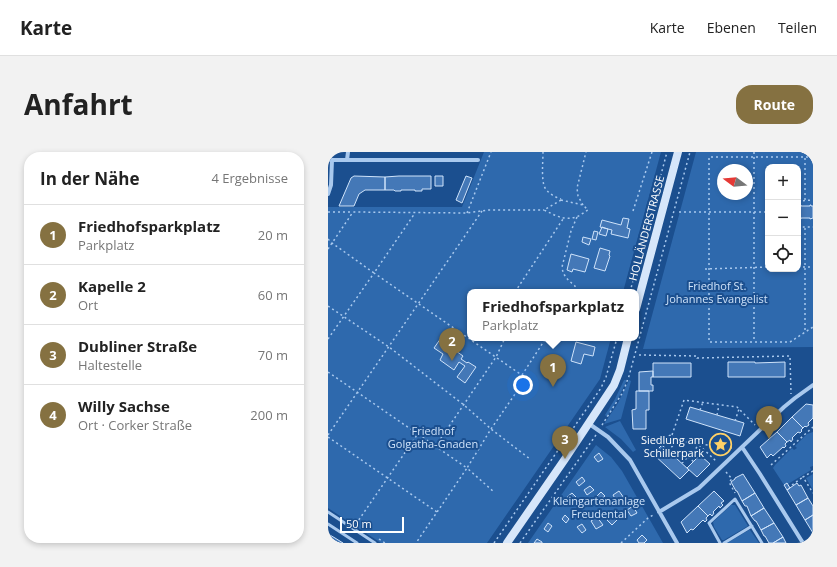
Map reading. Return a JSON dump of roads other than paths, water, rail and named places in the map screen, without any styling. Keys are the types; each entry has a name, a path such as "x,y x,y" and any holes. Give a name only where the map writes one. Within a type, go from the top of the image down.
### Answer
{"street":[{"path":"347,160 348,152"},
{"name":"HOLLÄNDERSTRASSE","path":"639,298 678,152"},
{"path":"328,194 331,185 330,160 478,160"},
{"path":"507,543 561,465 616,381 627,341"},
{"path":"659,512 699,488 795,398 813,385"},
{"path":"588,423 608,437 630,460 677,543"},
{"path":"742,447 803,543"}],"lane":[{"path":"720,543 709,523 735,499 762,543"},
{"path":"328,512 375,543"},
{"path":"328,524 357,543"},
{"path":"724,543 752,526"}],"place":[{"name":"Kapelle 2","path":"452,361"},
{"name":"Friedhofsparkplatz","path":"553,387"},
{"name":"Willy Sachse","path":"769,439"},
{"name":"Siedlung am Schillerpark","path":"720,445"},
{"name":"Dubliner Straße","path":"565,459"}],"park label":[{"name":"Friedhof St. Johannes Evangelist","path":"717,291"},
{"name":"Friedhof Golgatha-Gnaden","path":"433,436"},
{"name":"Kleingartenanlage Freudental","path":"599,506"}]}
